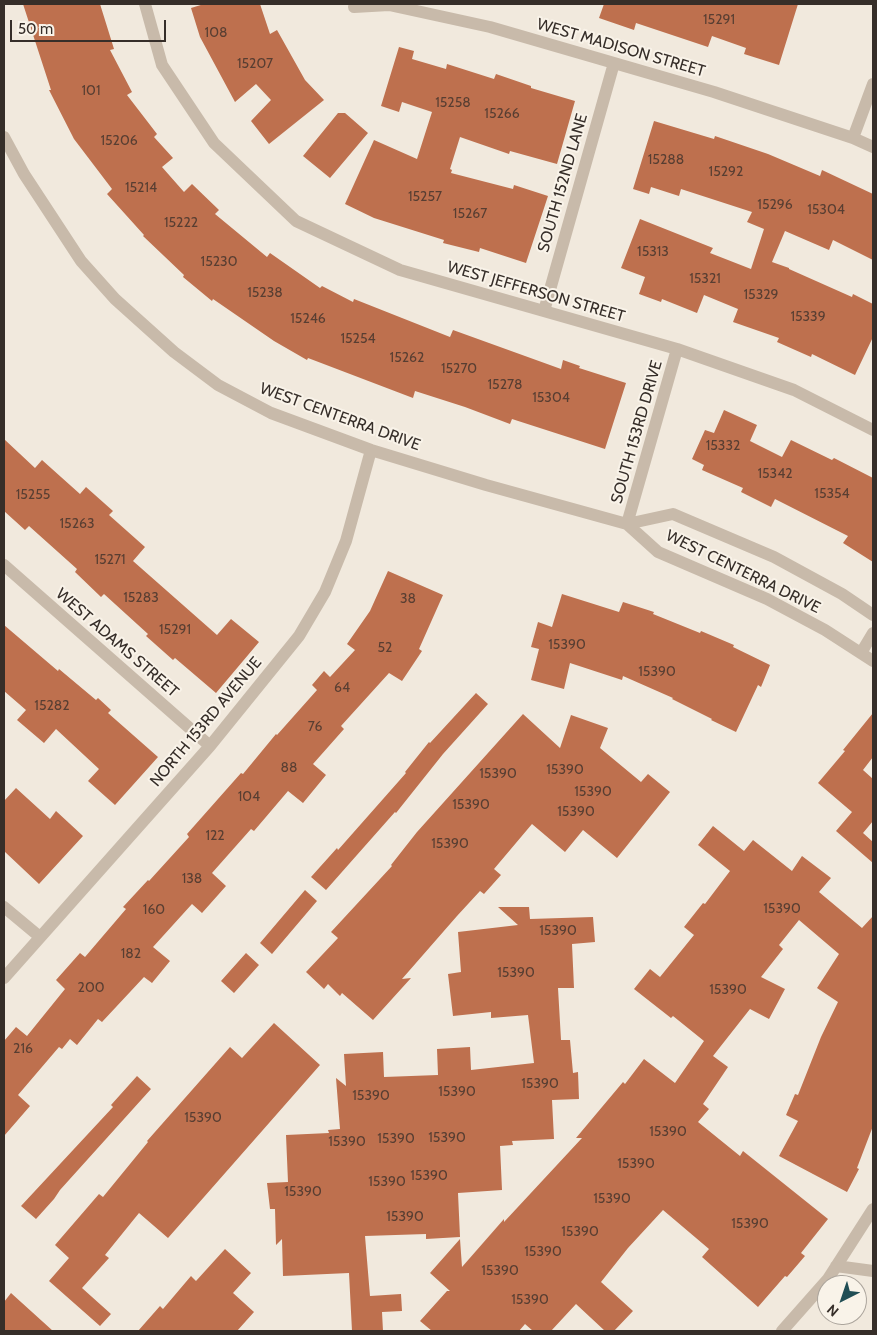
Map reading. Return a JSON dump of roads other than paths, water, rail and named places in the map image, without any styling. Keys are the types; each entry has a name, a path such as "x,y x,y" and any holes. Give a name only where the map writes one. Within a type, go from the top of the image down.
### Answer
{"street":[{"name":"WEST JEFFERSON STREET","path":"145,4 162,65 214,143 296,221 400,270 677,349 794,390 873,430"},
{"name":"WEST MADISON STREET","path":"354,7 389,5 490,27 714,92 853,138 873,147"},
{"name":"SOUTH 152ND LANE","path":"544,311 614,63"},
{"path":"853,138 873,84"},
{"name":"WEST CENTERRA DRIVE","path":"4,137 24,174 81,261 115,298 174,352 218,385 271,413 371,450 486,485 627,524 658,552 767,599 825,630 873,661"},
{"name":"SOUTH 153RD DRIVE","path":"627,524 677,349"},
{"name":"NORTH 153RD AVENUE","path":"4,978 210,746 299,636 325,592 346,541 371,450"},
{"name":"WEST CENTERRA DRIVE","path":"627,524 673,514 774,557 842,594 873,615"},
{"name":"WEST ADAMS STREET","path":"4,565 210,746"},
{"path":"861,653 873,634"},
{"path":"4,907 40,937"},
{"path":"782,1331 828,1279 873,1209"},
{"path":"836,1266 873,1271"}]}
